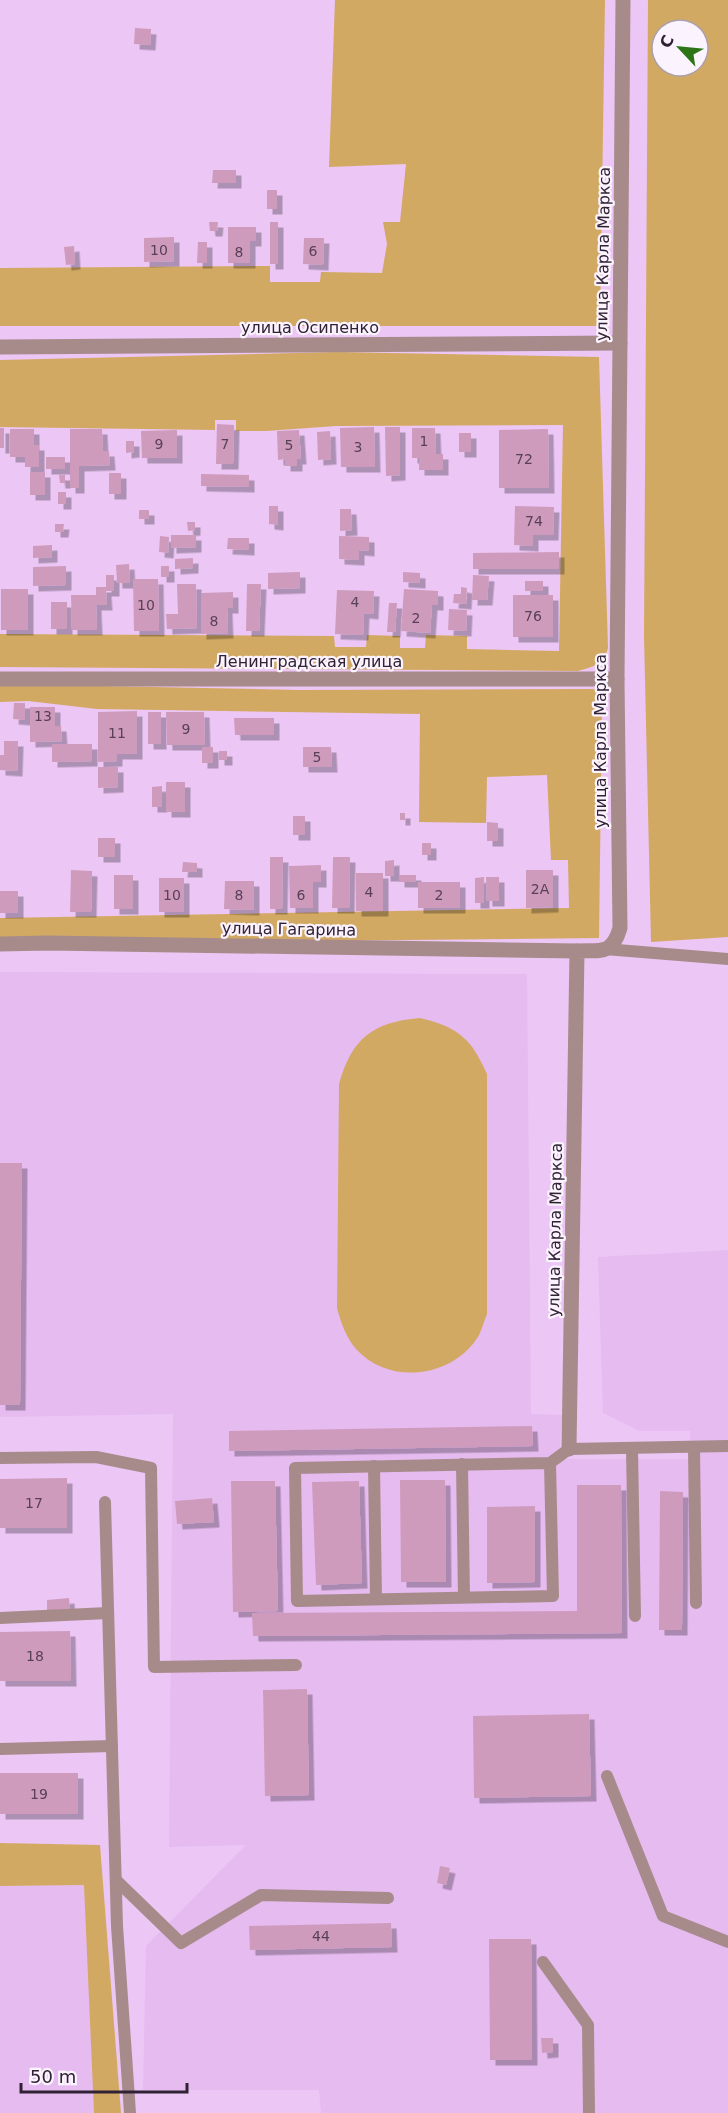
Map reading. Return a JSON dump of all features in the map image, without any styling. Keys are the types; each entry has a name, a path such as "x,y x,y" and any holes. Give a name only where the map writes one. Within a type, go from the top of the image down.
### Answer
{"street":[{"name":"улица Карла Маркса","path":"605,949 616,942 620,928 617,679 623,0"},
{"name":"улица Осипенко","path":"0,347 620,343"},
{"name":"Ленинградская улица","path":"0,680 617,679"},
{"name":"улица Гагарина","path":"0,944 577,951"},
{"path":"577,951 605,949"},
{"name":"улица Карла Маркса","path":"569,1449 577,951"}],"lane":[{"path":"605,949 728,959"},
{"path":"550,1463 553,1596 297,1600 295,1468 550,1463 569,1449 728,1446"},
{"path":"694,1448 696,1603"},
{"path":"632,1449 634,1616"},
{"path":"0,1458 96,1456 151,1468 154,1667 296,1665"},
{"path":"462,1464 464,1597"},
{"path":"374,1466 376,1599"},
{"path":"105,1502 116,1880 130,2113"},
{"path":"0,1618 108,1613"},
{"path":"0,1749 112,1746"},
{"path":"607,1776 663,1916 728,1942"},
{"path":"116,1880 181,1943 261,1895 387,1898"},
{"path":"543,1962 588,2025 589,2113"}],"shaded area":[{"path":"335,0 605,0 600,326 0,326 0,268 270,266 270,282 320,282 321,272 382,273 387,244 383,222 400,222 406,164 329,167"},
{"path":"648,0 728,0 728,937 651,942 644,636"},
{"path":"337,352 599,357 608,648 601,661 578,671 0,667 0,634 334,636 335,647 366,647 367,635 400,636 400,648 425,648 426,635 467,636 467,649 559,651 563,425 336,426 236,431 236,420 215,420 215,430 0,427 0,360"},
{"path":"0,684 300,690 594,689 602,703 599,938 0,944 0,918 569,908 568,860 551,860 547,775 487,777 486,823 419,822 420,714 97,709 28,701 0,702"},
{"path":"0,972 527,974 531,1414 562,1415 559,1459 690,1459 690,1431 640,1431 603,1413 598,1257 728,1250 728,2113 321,2113 319,2090 143,2090 146,1946 246,1845 169,1847 173,1414 0,1417"},
{"path":"420,1018 444,1025 462,1036 475,1051 487,1074 487,1314 479,1335 454,1361 420,1372 403,1372 370,1361 356,1349 344,1330 337,1308 339,1084 351,1055 367,1035 389,1024"},
{"path":"0,1843 100,1845 121,2113 94,2113 84,1885 0,1886"},
{"path":"85,1885 94,2113 0,2113 0,1886"}],"building":[{"path":"135,28 151,29 150,45 134,44"},
{"path":"213,170 236,170 236,183 212,183"},
{"path":"267,190 277,190 277,209 267,209"},
{"path":"209,222 218,222 217,231 210,231"},
{"path":"270,222 278,222 278,264 270,264"},
{"path":"228,227 256,227 256,241 250,241 250,263 228,263"},
{"path":"174,237 174,261 144,262 144,238"},
{"path":"304,238 324,238 323,265 303,264"},
{"path":"198,242 207,242 207,263 197,263"},
{"path":"74,246 75,264 66,265 64,247"},
{"path":"217,424 234,425 233,464 216,464"},
{"path":"374,427 375,467 341,467 340,428"},
{"path":"385,427 400,427 400,475 386,476"},
{"path":"0,428 4,428 4,448 0,448"},
{"path":"412,428 435,428 436,454 443,454 443,470 419,470 419,458 412,458"},
{"path":"10,429 34,429 34,445 39,445 39,467 25,467 25,457 10,457"},
{"path":"70,429 102,429 103,451 109,451 110,465 79,466 79,488 70,488"},
{"path":"548,429 549,488 499,488 499,430"},
{"path":"177,430 177,458 142,458 141,431"},
{"path":"299,430 301,459 297,459 297,466 285,466 285,459 278,460 277,431"},
{"path":"330,431 331,459 318,460 317,432"},
{"path":"459,433 471,433 471,452 459,452"},
{"path":"126,441 134,441 134,452 126,453"},
{"path":"46,457 65,457 65,469 46,469"},
{"path":"30,472 45,472 45,495 30,495"},
{"path":"109,473 121,473 121,494 109,494"},
{"path":"201,474 249,475 249,487 201,486"},
{"path":"59,475 65,475 65,483 60,483"},
{"path":"58,492 66,492 66,504 58,504"},
{"path":"269,506 278,506 278,525 269,524"},
{"path":"515,506 554,507 553,535 533,535 533,546 514,545"},
{"path":"340,509 351,509 352,530 340,531"},
{"path":"139,510 149,510 149,519 139,519"},
{"path":"187,522 195,522 195,530 188,531"},
{"path":"55,524 64,524 63,532 55,532"},
{"path":"171,535 196,535 196,547 171,548"},
{"path":"160,536 169,537 168,553 159,552"},
{"path":"339,536 369,537 369,551 359,550 359,560 339,559"},
{"path":"228,538 249,538 249,550 227,549"},
{"path":"52,545 52,557 33,558 33,546"},
{"path":"559,552 559,569 473,569 473,553"},
{"path":"193,558 193,568 175,569 175,559"},
{"path":"129,564 130,583 117,583 116,565"},
{"path":"66,566 66,585 33,586 33,567"},
{"path":"161,566 169,566 169,577 161,577"},
{"path":"300,572 300,588 268,589 268,573"},
{"path":"403,572 420,573 420,583 403,582"},
{"path":"106,575 114,575 114,591 106,591 107,605 96,605 97,630 72,630 71,595 96,595 96,587 106,587"},
{"path":"473,575 489,576 487,600 472,600"},
{"path":"133,579 158,579 159,631 134,631"},
{"path":"525,581 543,581 543,591 525,591"},
{"path":"177,584 196,584 197,628 167,629 166,614 178,614"},
{"path":"247,584 261,584 259,631 246,631"},
{"path":"461,587 467,588 466,604 453,603 454,594 461,594"},
{"path":"1,589 28,589 28,630 1,630"},
{"path":"404,589 438,591 438,605 432,605 430,633 401,631"},
{"path":"337,590 374,591 373,614 364,613 363,635 335,634"},
{"path":"233,592 233,608 227,608 228,633 201,634 201,593"},
{"path":"513,595 553,595 553,637 513,637"},
{"path":"51,602 67,602 67,629 51,629"},
{"path":"389,603 397,603 395,632 387,632"},
{"path":"449,609 467,610 466,631 448,630"},
{"path":"14,703 25,703 25,720 13,719"},
{"path":"30,707 55,707 55,726 61,726 62,741 30,742"},
{"path":"137,711 137,754 117,754 117,761 98,762 98,712"},
{"path":"148,712 161,712 161,744 148,744"},
{"path":"166,712 204,712 205,745 167,745"},
{"path":"234,718 274,718 274,735 235,735"},
{"path":"4,741 18,741 17,771 0,770 0,755 4,755"},
{"path":"52,744 92,744 92,761 52,762"},
{"path":"202,747 213,747 213,763 202,763"},
{"path":"303,747 331,747 332,767 303,767"},
{"path":"219,751 227,751 227,760 219,760"},
{"path":"98,767 118,767 118,787 98,788"},
{"path":"166,782 185,782 185,812 166,812"},
{"path":"162,786 162,807 152,807 152,787"},
{"path":"400,813 405,813 405,820 400,820"},
{"path":"293,816 305,816 305,835 293,835"},
{"path":"487,822 498,823 498,841 487,841"},
{"path":"98,838 115,838 115,857 98,857"},
{"path":"422,843 431,843 431,855 422,855"},
{"path":"270,857 283,857 282,909 270,909"},
{"path":"333,857 350,857 349,908 332,908"},
{"path":"394,860 394,876 385,876 385,861"},
{"path":"183,862 197,863 197,872 182,872"},
{"path":"321,865 321,882 313,882 313,908 290,908 289,866"},
{"path":"71,870 92,871 91,912 70,912"},
{"path":"526,870 553,870 553,907 526,908"},
{"path":"356,873 383,873 383,911 356,911"},
{"path":"114,875 133,875 133,909 114,909"},
{"path":"399,875 416,875 416,882 399,882"},
{"path":"484,877 484,903 475,903 475,878"},
{"path":"486,877 499,877 499,901 487,901"},
{"path":"159,878 184,878 184,912 159,912"},
{"path":"225,881 254,881 254,910 224,909"},
{"path":"418,882 460,882 460,908 418,908"},
{"path":"0,891 18,891 18,913 0,913"},
{"path":"0,1163 22,1163 20,1405 0,1405"},
{"path":"532,1426 533,1446 229,1451 229,1431"},
{"path":"67,1478 67,1528 0,1528 0,1479"},
{"path":"400,1480 445,1480 446,1582 401,1582"},
{"path":"231,1481 275,1481 278,1611 233,1612"},
{"path":"359,1481 362,1583 316,1585 312,1482"},
{"path":"577,1485 621,1485 622,1633 253,1636 252,1613 577,1611"},
{"path":"660,1491 683,1492 682,1630 659,1630"},
{"path":"212,1498 214,1522 177,1524 175,1501"},
{"path":"535,1506 535,1582 487,1583 487,1507"},
{"path":"69,1598 70,1610 47,1612 47,1600"},
{"path":"70,1631 71,1681 0,1681 0,1632"},
{"path":"307,1689 309,1795 265,1796 263,1690"},
{"path":"589,1714 591,1796 474,1798 473,1716"},
{"path":"0,1773 78,1773 78,1814 0,1814"},
{"path":"440,1866 450,1868 446,1885 437,1883"},
{"path":"391,1923 392,1947 250,1950 249,1926"},
{"path":"489,1939 531,1939 532,2060 490,2060"},
{"path":"541,2038 553,2038 553,2052 542,2053"}]}
